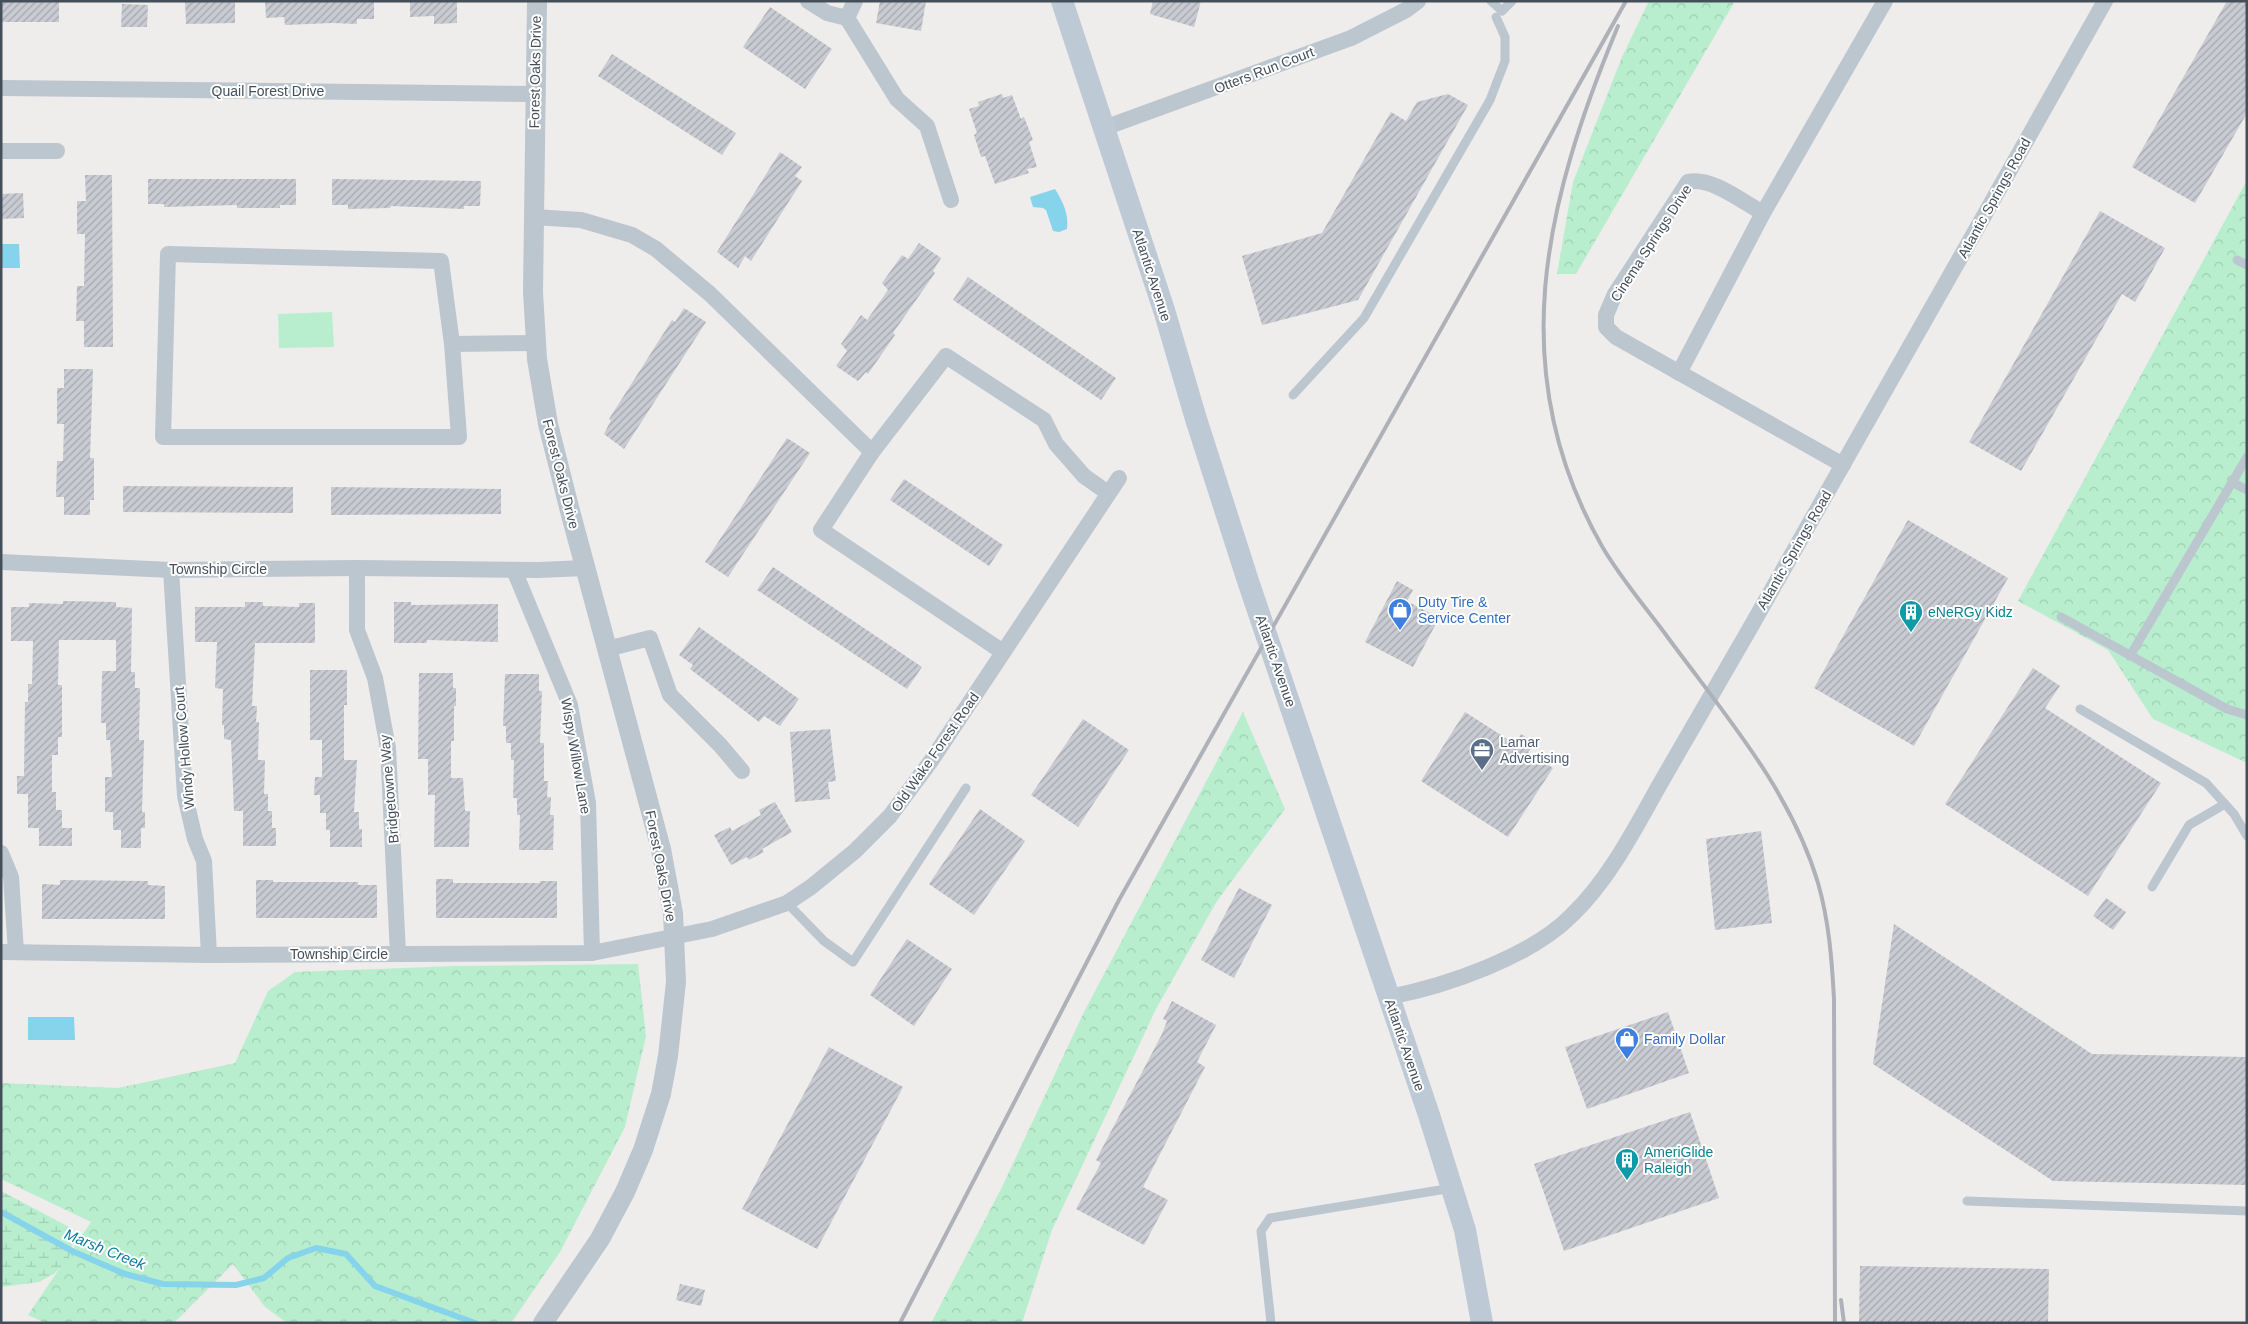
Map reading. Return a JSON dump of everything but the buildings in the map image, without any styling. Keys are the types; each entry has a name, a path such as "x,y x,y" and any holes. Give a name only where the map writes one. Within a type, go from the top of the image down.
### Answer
{"main road":[{"name":"Atlantic Avenue","path":"1062,1 1164,310 1196,419 1249,584 1452,1188 1465,1230 1482,1323"}],"street":[{"name":"Forest Oaks Drive","path":"537,1 534,94 533,292 536,343 548,424 660,849 670,894 674,936"},
{"path":"808,1 827,14 847,18 897,99 927,126 951,200"},
{"path":"847,18 855,1"},
{"name":"Otters Run Court","path":"1104,128 1351,38 1406,10 1418,1"},
{"path":"1679,373 1763,213 1885,1"},
{"name":"Atlantic Springs Road","path":"1389,998 1434,988 1504,960 1544,937 1570,917 1595,890 1622,851 2105,1"},
{"name":"Quail Forest Drive","path":"1,88 534,94"},
{"path":"1,151 57,151"},
{"name":"Cinema Springs Drive","path":"1763,213 1709,183 1697,179 1688,182 1615,294 1606,315 1606,327 1616,337 1843,465"},
{"path":"534,217 581,220 632,235 656,249 710,294 872,452"},
{"path":"168,254 441,261 452,344 458,437 163,437 168,254"},
{"path":"452,344 536,343"},
{"path":"1004,652 821,530 872,452 946,356 1044,420 1056,444 1084,476 1108,493"},
{"name":"Old Wake Forest Road","path":"674,936 712,929 787,903 812,887 855,851 890,816 931,761 1119,478"},
{"name":"Township Circle","path":"1,562 171,570 356,568 514,570 585,568"},
{"name":"Bridgetowne Way","path":"356,568 357,630 375,678 388,748 398,954"},
{"name":"Windy Hollow Court","path":"171,570 185,796 194,839 204,861 209,955"},
{"name":"Wispy Willow Lane","path":"514,570 570,705 588,804 592,953"},
{"path":"607,649 650,638 670,695 720,745 742,771"},
{"path":"1,853 11,877 8,952"},
{"path":"543,1323 600,1239 625,1192 643,1150 661,1094 668,1056 676,982 674,936"},
{"name":"Township Circle","path":"8,952 209,955 592,953 674,936"}],"lane":[{"path":"1492,1 1502,12 1512,1"},
{"path":"1293,395 1364,318 1490,100 1505,61 1505,37 1496,17"},
{"path":"2237,260 2247,265"},
{"path":"2130,656 2247,457"},
{"path":"2232,482 2247,490"},
{"path":"2061,617 2227,710 2247,714"},
{"path":"2080,710 2206,783 2234,814 2247,836"},
{"path":"787,903 824,941 852,962 966,788"},
{"path":"2152,887 2189,825 2224,804"},
{"path":"1271,1323 1262,1231 1270,1218 1452,1188"},
{"path":"1967,1201 2247,1211"}],"green space":[{"path":"1649,1 1735,1 1576,274 1557,274 1573,182 1622,57"},
{"path":"2247,180 2247,763 2153,719 2108,650 2018,601"},
{"path":"332,312 334,347 279,348 278,314"},
{"path":"1243,712 1285,809 1217,901 1156,1009 1052,1230 1022,1323 931,1323 1001,1189 1084,1012"},
{"path":"638,964 646,1036 625,1127 560,1252 511,1323 287,1323 265,1307 233,1264 174,1323 45,1323 28,1315 91,1222 1,1179 1,1083 118,1088 235,1063 268,991 295,972 455,966"},
{"path":"1,1191 71,1228 72,1251 68,1259 54,1274 39,1282 1,1287"}],"water":[{"path":"1055,189 1063,203 1067,218 1067,229 1059,232 1053,231 1046,210 1033,207 1030,197"},
{"path":"1,244 19,244 20,268 1,268"},
{"path":"28,1017 74,1017 75,1040 28,1040"}],"waterway":[{"name":"Marsh Creek","path":"1,1212 72,1251 125,1274 163,1284 236,1285 264,1278 288,1258 316,1248 346,1254 375,1286 475,1323"}],"railway":[{"path":"900,1323 1119,900 1626,1"},
{"path":"1618,26 1592,92 1571,157 1555,222 1545,287 1544,352 1552,417 1572,482 1603,548 1626,583 1734,725 1774,785 1806,849 1818,883 1827,926 1834,999 1835,1323"},
{"path":"1841,1300 1844,1323"}],"place":[{"name":"Duty Tire & Service Center","path":"1400,631"},
{"name":"eNeRGy Kidz","path":"1911,633"},
{"name":"Lamar Advertising","path":"1482,771"},
{"name":"Family Dollar","path":"1627,1060"},
{"name":"AmeriGlide Raleigh","path":"1627,1181"}]}
